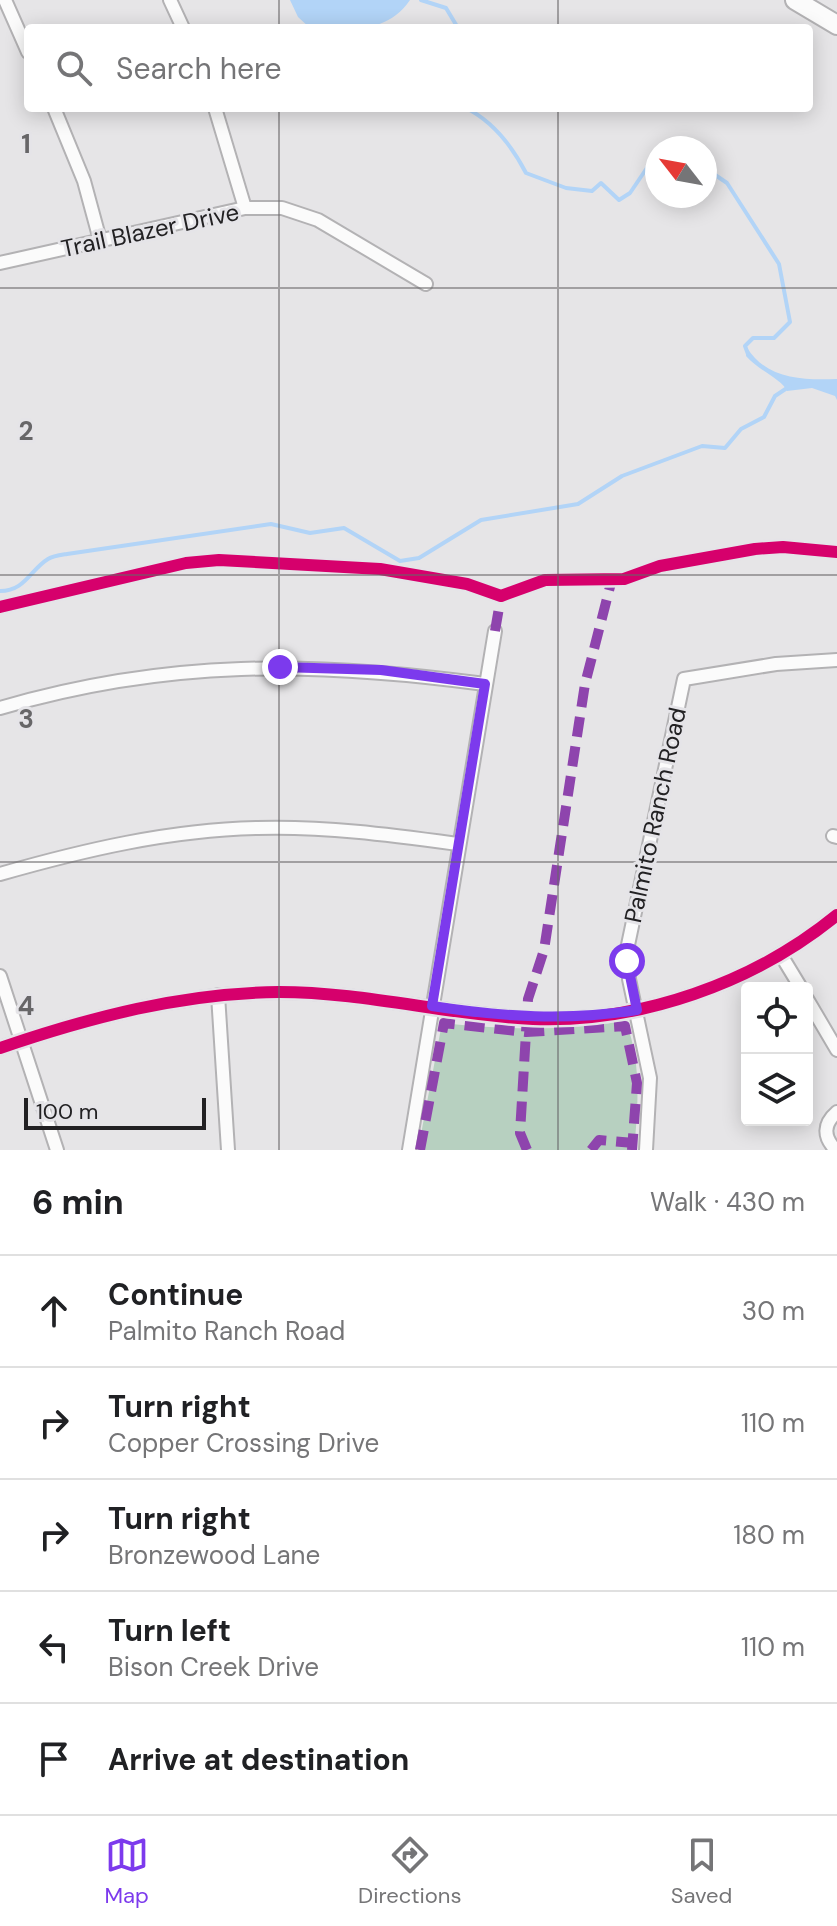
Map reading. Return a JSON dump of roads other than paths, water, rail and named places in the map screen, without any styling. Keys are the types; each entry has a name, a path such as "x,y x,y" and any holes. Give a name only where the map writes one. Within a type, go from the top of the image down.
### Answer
{"main road":[{"path":"795,0 837,25"}],"street":[{"path":"5,0 24,43"},
{"path":"170,0 181,24"},
{"path":"56,112 84,181 100,240"},
{"path":"216,112 245,208"},
{"name":"Trail Blazer Drive","path":"0,263 245,208 282,208 318,220 426,284"},
{"path":"409,1150 495,631"},
{"name":"Palmito Ranch Road","path":"646,1150 650,1078 629,979 628,945 684,679 776,664 837,660"},
{"path":"0,708 144,676 227,668 318,666 381,670 485,684"},
{"path":"0,874 96,848 226,830 330,829 458,844"},
{"path":"0,1048 121,1011 218,995 314,993 532,1019 590,1017 637,1010 694,993 781,955 837,915"},
{"path":"781,955 797,982"},
{"path":"0,976 57,1150"},
{"path":"218,995 228,1150"},
{"path":"813,1009 837,1050"},
{"path":"836,1150 825,1134 826,1125 837,1112"}],"water":[{"path":"290,0 410,0 400,12 379,24 306,24 298,17"},
{"path":"747,348 765,366 787,376 837,379 837,400 835,396 812,388 787,391 746,356"}],"waterway":[{"path":"421,0 446,8 456,24"},
{"path":"472,112 501,136 526,173 566,188 592,191 601,183 619,200 630,193 645,171"},
{"path":"717,176 727,183 779,264 790,322 774,338 753,338 745,346 748,354"},
{"path":"0,591 16,588 55,556 271,524 310,533 344,528 400,561 419,558 481,520 578,504 622,476 702,446 725,448 741,429 764,417 775,396 790,386"}]}
